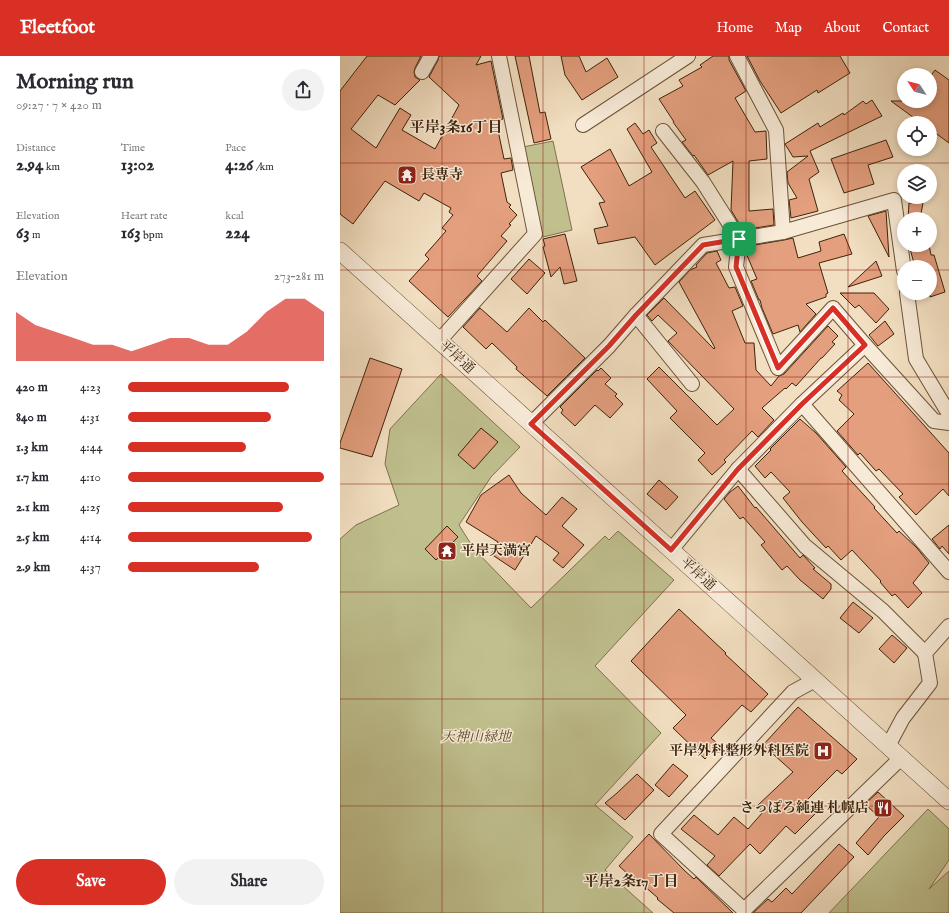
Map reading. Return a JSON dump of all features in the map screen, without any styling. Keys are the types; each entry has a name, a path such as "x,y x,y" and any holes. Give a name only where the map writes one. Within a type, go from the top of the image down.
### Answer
{"street":[{"path":"422,72 431,56"},
{"path":"439,341 535,234 499,56"},
{"path":"583,125 688,56"},
{"path":"737,56 776,130 783,232"},
{"path":"664,131 703,182 739,239 736,267 778,368 833,308 934,420 949,422"},
{"path":"531,424 609,346 636,315 703,245 783,232 894,200 902,260"},
{"name":"平岸通","path":"340,251 949,801"},
{"path":"908,300 916,360 949,414"},
{"path":"636,315 692,384"},
{"path":"671,550 738,469 802,404 865,345"},
{"path":"802,404 949,572"},
{"path":"738,469 805,546 883,611 925,653 930,683 903,718 888,746"},
{"path":"925,653 949,626"},
{"path":"815,680 793,692 661,834 744,910 902,758"}],"green space":[{"path":"553,141 572,230 543,237 523,147"},
{"name":"天神山緑地","path":"441,374 520,447 491,477 459,525 474,549 531,608 605,536 609,540 618,531 674,580 595,666 661,733 595,805 633,837 605,870 653,913 340,913 340,539 356,525 399,505 385,464 390,429"},
{"path":"928,809 949,829 949,860 929,889 949,871 949,913 829,913"}],"building":[{"path":"367,56 421,56 414,72 415,77 420,80 395,105 378,95 351,129 376,148 400,108 411,115 402,130 435,149 459,105 429,77 439,56 481,56 476,65 491,61 503,119 496,121 504,159 511,158 513,170 501,173 507,202 511,205 509,207 517,215 509,224 511,225 501,236 507,241 477,276 482,281 448,317 409,281 429,259 425,255 446,231 442,228 453,215 449,212 451,208 424,193 419,201 385,181 353,224 340,214 340,91"},
{"path":"515,56 529,56 540,113 545,112 551,139 534,143"},
{"path":"561,56 579,56 586,72 607,58 618,77 582,100 565,75"},
{"path":"713,56 729,56 729,60 746,91 735,98 755,132 766,131 767,159 749,161 749,211 773,209 774,225 743,230 731,210 733,161 708,175 694,155 693,156 682,142 686,140 659,99 683,86 679,80 702,67 700,65"},
{"path":"747,56 840,56 850,73 818,93 817,90 781,113 760,81"},
{"path":"937,71 949,80 949,143 937,134 937,116 911,116 901,108 937,108"},
{"path":"872,100 882,116 810,151 819,172 809,179 818,211 791,218 789,200 797,198 788,183 787,172 808,156 793,157 785,144 818,123 820,127 843,113 844,115 863,101 866,104"},
{"path":"891,101 897,101 897,105"},
{"path":"635,123 643,134 649,130 657,143 651,147 685,198 695,191 715,220 655,265 635,237 598,244 594,229 608,226 599,203 605,202 581,167 610,149 629,186 652,172 627,129"},
{"path":"886,140 893,157 868,165 874,184 844,193 831,159"},
{"path":"909,204 923,204 921,212 908,212"},
{"path":"886,211 889,257 868,216"},
{"path":"565,234 577,281 564,284 560,267 551,277 543,247 545,246 543,239"},
{"path":"844,234 852,254 819,263 828,293 826,294 826,297 806,304 816,314 800,332 798,325 773,334 751,281 757,279 746,253 746,251 751,249 749,246 793,238 798,258 821,251 819,242"},
{"path":"717,251 721,260 716,263 729,288 735,287 743,306 732,311 745,343 754,343 756,370 771,386 828,326 838,336 832,342 835,344 796,386 792,383 762,408 774,420 758,437 752,431 724,460 726,462 712,475 698,460 705,453 670,418 677,411 647,379 659,367 717,425 734,409 668,341 677,333 658,315 652,321 647,315 664,298 714,349 715,348 679,282 690,270 697,267 696,265 707,253"},
{"path":"911,252 930,252 931,255 934,255 935,260 913,260"},
{"path":"529,259 545,273 527,294 511,279"},
{"path":"876,261 882,276 848,287"},
{"path":"937,265 945,292 937,295"},
{"path":"840,293 874,293 889,309 876,323 859,305 855,308"},
{"path":"480,308 507,332 529,308 543,322 545,320 585,358 547,396 516,369 517,367 492,343 486,349 463,327"},
{"path":"885,321 894,334 878,346 869,335"},
{"path":"370,358 402,369 372,457 340,448 340,443"},
{"path":"868,363 949,453 949,496 943,489 916,515 899,497 903,494 879,469 876,471 860,453 858,455 837,431 854,414 839,400 842,395 837,391"},
{"path":"601,368 611,378 605,384 617,394 615,396 623,404 610,418 595,405 575,426 561,413 563,410 560,407 597,370 598,371"},
{"path":"800,419 816,433 846,467 842,471 875,507 874,508 897,533 899,531 917,548 929,563 913,583 922,593 908,608 895,594 892,596 880,582 881,581 852,550 841,560 828,546 826,548 802,522 783,498 790,492 771,472 765,478 755,466"},
{"path":"481,428 498,442 474,469 458,455"},
{"path":"509,475 521,493 546,515 562,497 577,509 562,526 584,545 563,568 553,560 559,553 536,536 515,570 491,554 498,542 466,522 481,495"},
{"path":"659,480 678,497 666,510 647,494"},
{"path":"738,486 755,508 756,507 800,558 803,555 815,568 813,569 831,584 831,589 823,599 800,580 787,566 782,570 761,545 765,542 743,517 740,519 724,499"},
{"path":"949,525 949,554 942,546 940,549 932,539"},
{"path":"447,526 458,537 436,560 425,549"},
{"path":"853,602 873,618 859,633 840,618"},
{"path":"679,609 768,694 751,712 742,705 711,738 718,744 705,759 673,728 686,715 631,661"},
{"path":"892,635 907,648 894,663 879,649"},
{"path":"798,707 857,759 842,774 837,770 804,803 815,814 795,834 786,826 760,854 750,844 719,876 707,865 715,856 681,829 694,815 718,835 734,817 748,829 763,812 757,806 793,772 763,745"},
{"path":"673,764 688,776 669,797 655,785"},
{"path":"637,774 654,790 625,820 605,803"},
{"path":"878,792 904,816 868,855 856,843 879,817 865,804"},
{"path":"649,834 685,871 694,879 696,877 733,913 674,913 619,866"},
{"path":"839,844 854,857 801,913 753,913 768,899 772,902 786,888 792,894"}],"place":[{"name":"長専寺","path":"407,175"},
{"name":"平岸天満宮","path":"447,551"},
{"name":"平岸外科整形外科医院","path":"823,751"},
{"name":"さっぽろ純連 札幌店","path":"883,808"}],"district":[{"name":"平岸3条16丁目","path":"456,127"},
{"name":"平岸2条17丁目","path":"631,881"}],"route":[{"path":"739,239 736,267 778,368 833,308 865,345 802,404 738,469 671,550 531,424 609,346 636,315 703,245 739,239"}]}
